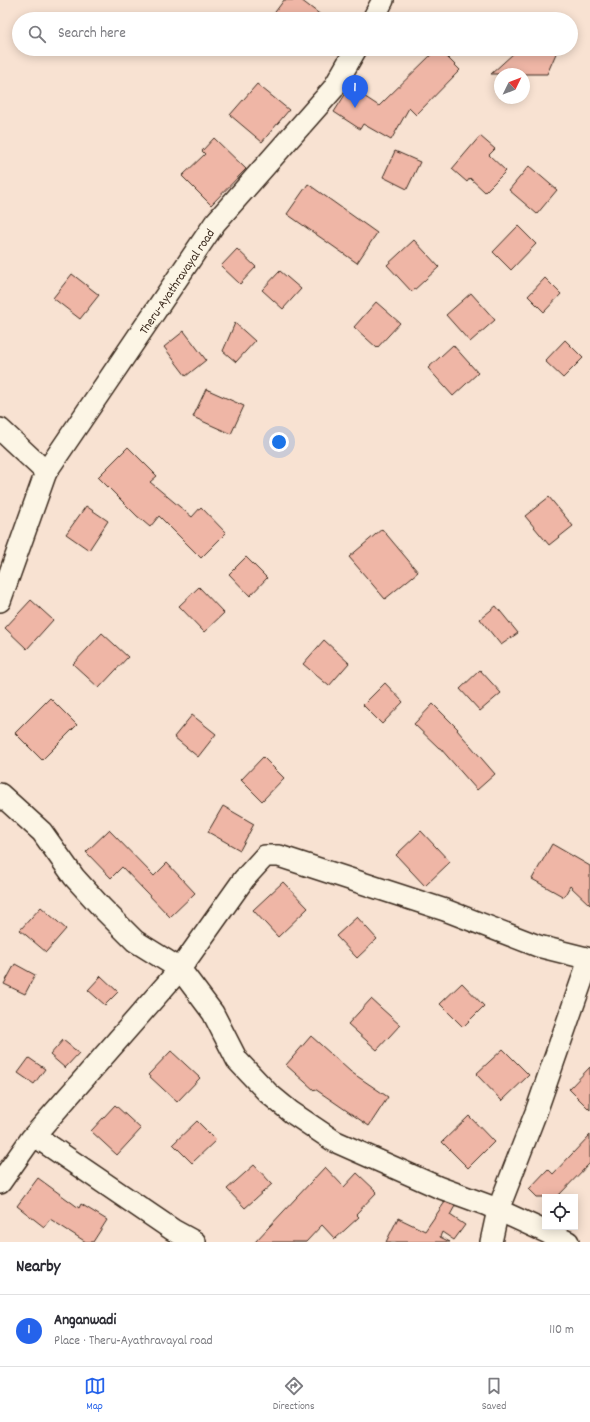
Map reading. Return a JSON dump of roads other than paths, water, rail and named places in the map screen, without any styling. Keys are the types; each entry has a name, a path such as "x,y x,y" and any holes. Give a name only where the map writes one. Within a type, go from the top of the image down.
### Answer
{"street":[{"path":"377,12 383,0"},
{"name":"Theru-Ayathravayal road","path":"0,601 46,472 215,223 333,90 352,56"},
{"path":"0,429 46,472"},
{"path":"0,794 42,832 74,877 135,941 180,969 213,1013 237,1060 268,1093 291,1112 334,1141 438,1187 498,1210 568,1242"},
{"path":"0,1183 35,1136 180,969 244,879 265,856 279,856 444,910 538,946 590,959 539,1105 498,1210 491,1242"},
{"path":"35,1136 173,1230 195,1242"}],"place":[{"name":"Anganwadi","path":"355,108"}]}
